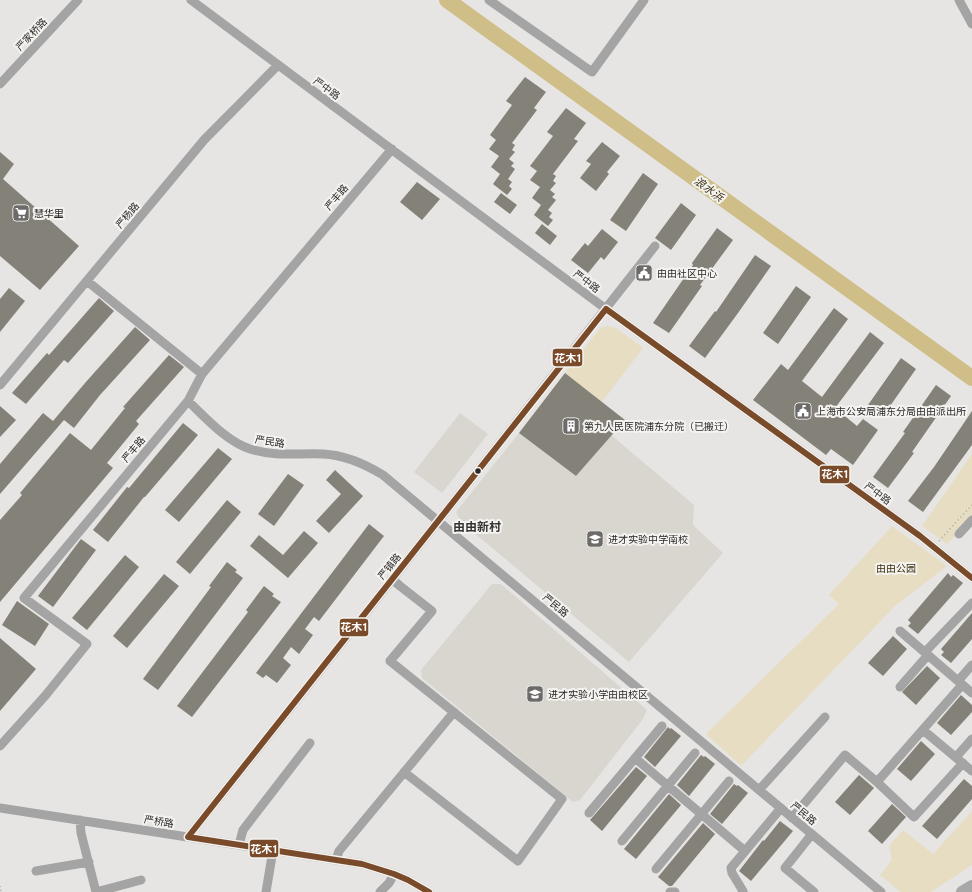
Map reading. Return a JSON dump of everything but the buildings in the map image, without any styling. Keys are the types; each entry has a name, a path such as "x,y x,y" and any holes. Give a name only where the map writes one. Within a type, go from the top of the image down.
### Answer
{"main road":[{"path":"962,892 972,886"}],"street":[{"name":"严家桥路","path":"0,84 78,0"},
{"name":"严中路","path":"191,0 606,309 934,547 972,578"},
{"path":"489,0 592,72 644,0"},
{"path":"959,0 972,24"},
{"name":"严杨路","path":"0,385 204,140 278,65"},
{"name":"严丰路","path":"0,746 45,696 87,644 24,598 188,401 202,374 392,149"},
{"name":"严镇路","path":"188,837 392,578 439,522 655,246"},
{"path":"86,281 202,374"},
{"name":"严民路","path":"188,401 227,436 249,449 277,455 324,454 337,456 352,460 371,468 395,484 881,892"},
{"path":"959,534 972,520"},
{"path":"392,578 432,611 390,661 562,799 518,861 404,772"},
{"path":"900,686 972,603"},
{"path":"900,631 972,693"},
{"path":"877,782 923,730 960,683 972,665"},
{"path":"336,860 339,851 454,712"},
{"path":"759,790 825,717"},
{"path":"589,813 662,726"},
{"path":"923,730 972,771"},
{"path":"792,818 845,755 877,782 914,818 960,760 972,740"},
{"path":"239,845 243,830 310,743"},
{"path":"622,841 695,753"},
{"path":"635,758 745,851"},
{"path":"656,869 729,781"},
{"name":"严桥路","path":"0,808 362,864 394,874 429,892"},
{"path":"742,892 743,891 731,870 732,867 781,808"},
{"path":"80,820 81,833 96,892 141,880"},
{"path":"812,834 785,868 814,892"},
{"path":"266,892 273,850"},
{"path":"36,871 89,862"},
{"path":"380,892 389,883 394,874"},
{"path":"670,892 675,892"}],"path":[{"path":"934,547 972,505"},
{"path":"0,886 1,892"}],"shaded area":[{"path":"460,413 488,434 442,493 414,472"},
{"name":"进才实验中学南校","path":"519,433 576,476 611,435 694,505 693,525 723,553 629,662 461,522 456,512"},
{"name":"进才实验小学由由校区","path":"492,584 501,584 647,710 643,719 580,800 573,802 422,678 421,670"}],"green space":[{"path":"606,326 616,328 643,348 602,402 565,373 598,331"},
{"path":"972,454 972,518 947,544 922,526"},
{"name":"由由公园","path":"892,526 947,566 896,605 741,766 706,734 839,604 829,595"},
{"path":"972,811 972,865 931,892 901,892 880,875 892,860 889,846 903,830 933,854"}],"waterway":[{"name":"浪水浜","path":"447,0 972,378"}],"transit line":[{"name":"花木1","path":"429,892 394,874 362,864 188,837 606,309 920,536 972,578"}],"place":[{"name":"慧华里","path":"21,213"},
{"name":"由由社区中心","path":"644,273"},
{"name":"上海市公安局浦东分局由由派出所","path":"803,411"},
{"name":"第九人民医院浦东分院（已搬迁）","path":"571,426"},
{"name":"进才实验中学南校","path":"595,539"},
{"name":"进才实验小学由由校区","path":"535,694"}],"district":[{"name":"由由新村","path":"477,527"}]}
